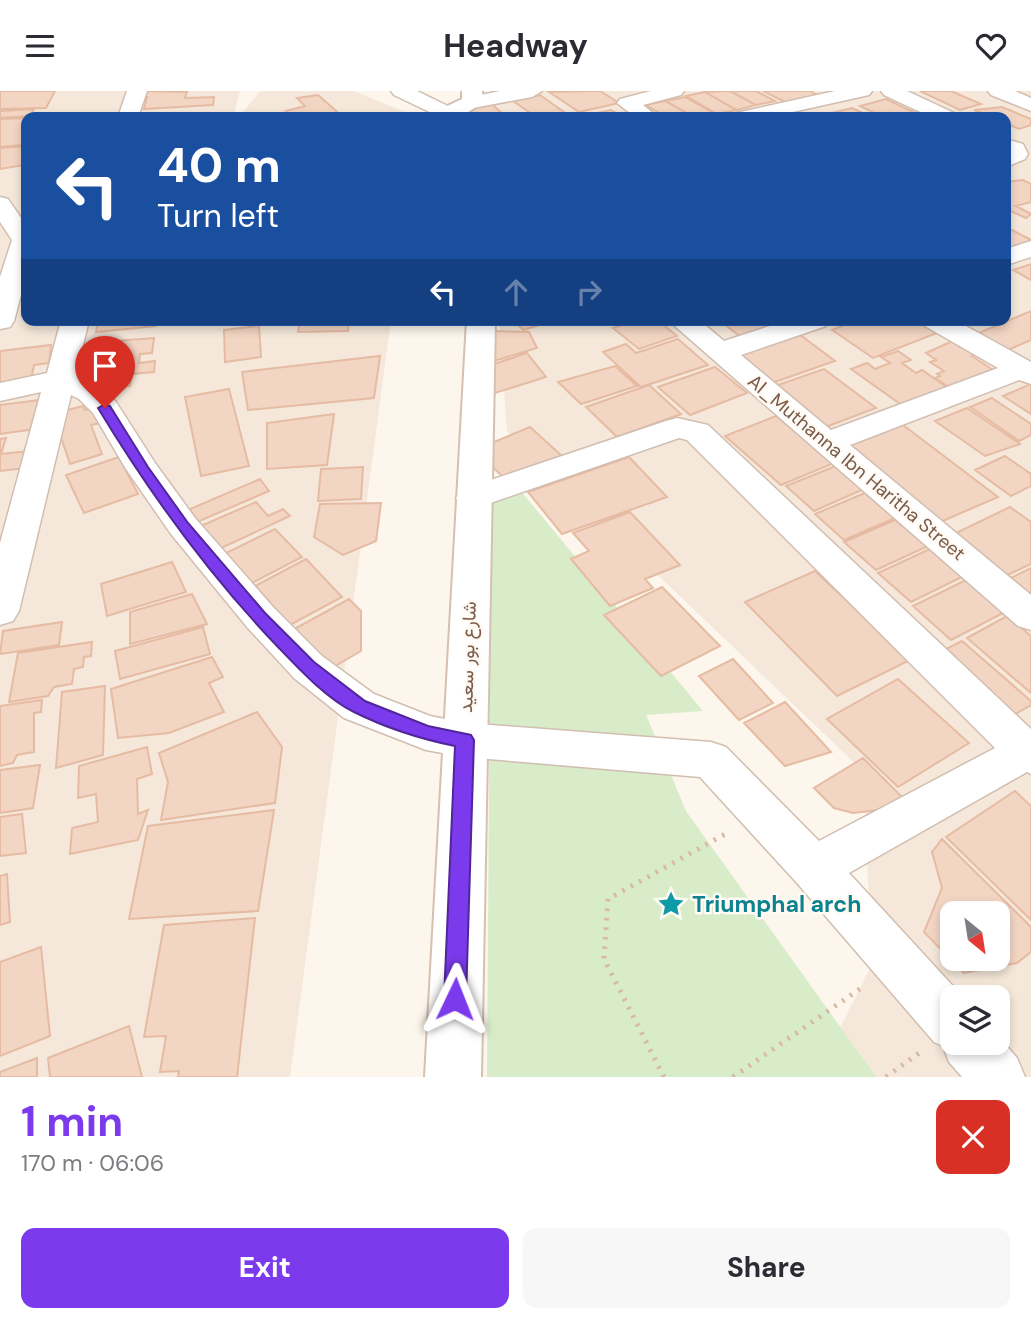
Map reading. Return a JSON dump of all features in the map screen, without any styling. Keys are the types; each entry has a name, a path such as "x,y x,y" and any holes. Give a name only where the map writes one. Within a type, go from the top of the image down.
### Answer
{"main road":[{"path":"453,112 472,97"},
{"name":"شارع بور سعيد","path":"453,1077 481,326"}],"street":[{"path":"130,112 137,91"},
{"path":"401,91 443,112"},
{"path":"472,97 532,91"},
{"path":"640,112 627,103 674,91"},
{"path":"767,112 796,106 823,95 862,91"},
{"path":"891,91 936,112"},
{"path":"998,91 1031,105"},
{"path":"796,106 806,112"},
{"path":"0,204 21,236"},
{"path":"1011,255 1031,249"},
{"path":"0,321 21,250"},
{"path":"2,597 73,326"},
{"name":"Al_Muthanna Ibn Haritha Street","path":"689,326 1031,616"},
{"path":"720,352 798,326"},
{"path":"947,326 1021,363"},
{"path":"828,442 1021,363"},
{"path":"0,392 60,379 76,385 99,400 142,469 183,526 260,617 316,674 359,706 426,733 465,740 711,760 814,868 940,1011"},
{"path":"473,498 677,428 696,432 1029,752 814,868"},
{"path":"979,1055 999,1077"}],"path":[{"path":"664,1077 604,959 608,899 761,813"},
{"path":"733,1077 897,963"}],"shaded area":[{"path":"0,91 240,91 234,112 21,112 21,326 390,326 290,1077 0,1077"},
{"path":"260,91 354,91 405,112 243,112"},
{"path":"490,91 1031,91 1031,1077 816,1077 871,966 864,772 507,431 499,326 1011,326 1011,112 484,112"}],"green space":[{"path":"520,490 703,711 646,715 686,811 876,1077 487,1077 491,501"}],"building":[{"path":"0,91 55,91 46,108 0,109"},
{"path":"141,91 187,92 185,98 214,97 213,105 144,109 147,97 142,97"},
{"path":"600,91 619,103 579,112 549,92"},
{"path":"730,91 756,91 775,101 756,105"},
{"path":"730,91 756,105 737,110 705,92"},
{"path":"763,91 810,91 819,96 787,103"},
{"path":"920,91 951,91 981,104 960,110"},
{"path":"705,92 736,110 714,112 686,96"},
{"path":"318,95 337,112 286,111 305,106 297,98"},
{"path":"540,95 564,112 529,112 513,101"},
{"path":"685,97 712,112 685,112 666,101"},
{"path":"886,99 913,112 872,112 860,106"},
{"path":"665,101 684,112 658,112 646,105"},
{"path":"493,105 501,112 465,112 471,108"},
{"path":"1002,107 1031,119 1031,125 1019,129 1011,125 1011,112 974,110"},
{"path":"852,108 860,112 836,112"},
{"path":"34,109 32,112 21,112 21,117 0,118 0,111"},
{"path":"21,118 21,145 0,147 0,119"},
{"path":"21,146 21,166 0,169 0,148"},
{"path":"1023,180 1031,184 1031,202 1016,206 1031,214 1026,218 1011,211 1011,181"},
{"path":"1011,230 1031,240 1031,242 1012,249"},
{"path":"1031,264 1031,280 1013,270"},
{"path":"1031,311 1031,340 1008,350 979,333 996,326 1011,326 1011,319"},
{"path":"97,326 156,326 96,332"},
{"path":"259,326 261,357 225,362 224,330"},
{"path":"299,326 348,326 348,331 298,332"},
{"path":"519,326 536,326 523,330"},
{"path":"664,326 677,336 639,349 613,328"},
{"path":"727,326 774,327 742,338"},
{"path":"842,326 934,326 942,331 873,358 832,330"},
{"path":"492,331 529,332 537,348 494,361"},
{"path":"799,334 835,361 769,384 734,356"},
{"path":"154,338 152,353 140,354 139,363 155,361 154,372 132,374 130,386 108,388 115,341"},
{"path":"678,339 708,365 641,387 603,352 626,344 636,353"},
{"path":"957,339 980,353 972,356 993,370 950,388 935,378 944,371 930,362 936,360 926,353"},
{"path":"51,345 49,363 34,365 31,380 0,384 0,351"},
{"path":"898,351 911,360 902,363 916,373 922,370 951,390 906,408 851,369 867,363 875,369 890,363 881,357"},
{"path":"527,353 546,377 482,397 482,368"},
{"path":"380,356 374,398 248,410 242,372"},
{"path":"615,366 637,386 581,404 558,382"},
{"path":"715,367 747,393 690,415 658,387"},
{"path":"824,369 876,408 823,428 772,387"},
{"path":"1031,384 1031,414 1003,396"},
{"path":"649,385 681,414 617,437 586,407"},
{"path":"229,389 249,466 201,476 185,397"},
{"path":"992,398 1031,424 1031,435 1019,441 970,407"},
{"path":"40,400 35,429 0,434 0,405"},
{"path":"83,406 85,410 94,408 100,423 91,425 102,454 70,464 53,414"},
{"path":"967,408 1020,444 985,456 935,421"},
{"path":"334,414 327,465 267,469 267,423"},
{"path":"776,416 834,463 781,485 725,436"},
{"path":"903,425 998,497 938,523 845,447"},
{"path":"530,427 563,457 507,481 475,450"},
{"path":"6,438 1,454 30,451 26,468 0,471 0,439"},
{"path":"1005,456 1031,474 1031,486 1011,496 975,470"},
{"path":"119,457 138,494 84,513 66,475"},
{"path":"629,457 667,497 562,534 528,492"},
{"path":"836,466 864,489 814,511 786,486"},
{"path":"363,467 361,499 318,501 321,469"},
{"path":"260,479 269,491 197,522 188,510"},
{"path":"865,493 895,518 844,540 815,514"},
{"path":"256,502 268,516 283,509 290,516 219,549 201,526"},
{"path":"381,503 376,541 343,555 314,537 320,504"},
{"path":"1010,507 1031,522 1031,564 1005,576 952,535"},
{"path":"630,512 680,565 645,579 653,588 610,606 571,559 589,551 573,533"},
{"path":"895,520 928,546 876,570 844,542"},
{"path":"275,529 302,557 248,585 222,555"},
{"path":"930,549 964,576 911,602 878,573"},
{"path":"306,559 342,597 290,625 255,586"},
{"path":"172,562 186,592 107,616 101,584"},
{"path":"1031,568 1031,599 1007,580"},
{"path":"815,571 910,660 837,696 745,602"},
{"path":"966,580 1005,612 951,640 913,606"},
{"path":"662,587 720,646 661,676 604,615"},
{"path":"192,594 207,624 130,644 130,612"},
{"path":"349,599 361,611 361,651 323,673 287,633"},
{"path":"1007,616 1031,636 1031,693 967,638"},
{"path":"62,622 59,645 0,654 3,631"},
{"path":"203,627 210,654 120,679 115,651"},
{"path":"962,641 1031,701 1031,705 1005,720 934,655"},
{"path":"92,642 91,656 84,657 83,667 74,669 72,684 54,687 48,696 9,702 18,653"},
{"path":"212,657 223,677 209,683 224,712 169,733 118,738 111,689"},
{"path":"733,659 773,703 739,720 699,676"},
{"path":"898,679 969,743 898,787 827,719"},
{"path":"105,686 103,755 56,768 62,692"},
{"path":"42,700 41,712 34,713 34,752 17,755 13,763 0,766 0,706"},
{"path":"785,702 831,752 785,766 744,723"},
{"path":"257,712 282,747 275,803 161,820 168,782 159,753"},
{"path":"147,747 152,774 137,779 138,814 148,810 138,840 70,854 72,828 98,822 96,794 78,798 79,766"},
{"path":"863,758 903,798 887,809 853,813 834,808 814,788"},
{"path":"40,765 33,808 0,813 0,770"},
{"path":"1015,791 1031,806 1031,920 946,837"},
{"path":"274,810 258,911 129,919 148,826"},
{"path":"22,814 26,853 0,856 0,817"},
{"path":"942,839 1005,901 940,901 940,948 924,932 942,888 932,852"},
{"path":"7,874 10,922 0,925 0,876"},
{"path":"1010,906 1031,927 1031,952 1017,963 1010,964"},
{"path":"255,918 237,1077 178,1077 179,1071 160,1072 166,1036 144,1037 164,925"},
{"path":"41,947 50,1036 0,1056 0,962"},
{"path":"129,1026 142,1077 50,1077 48,1058"},
{"path":"37,1058 37,1077 0,1077 0,1072"}],"place":[{"name":"Triumphal arch","path":"671,904"}],"route":[{"path":"105,408 142,469 218,571 308,667 331,688 359,706 391,721 426,733 465,740 455,999"}]}
